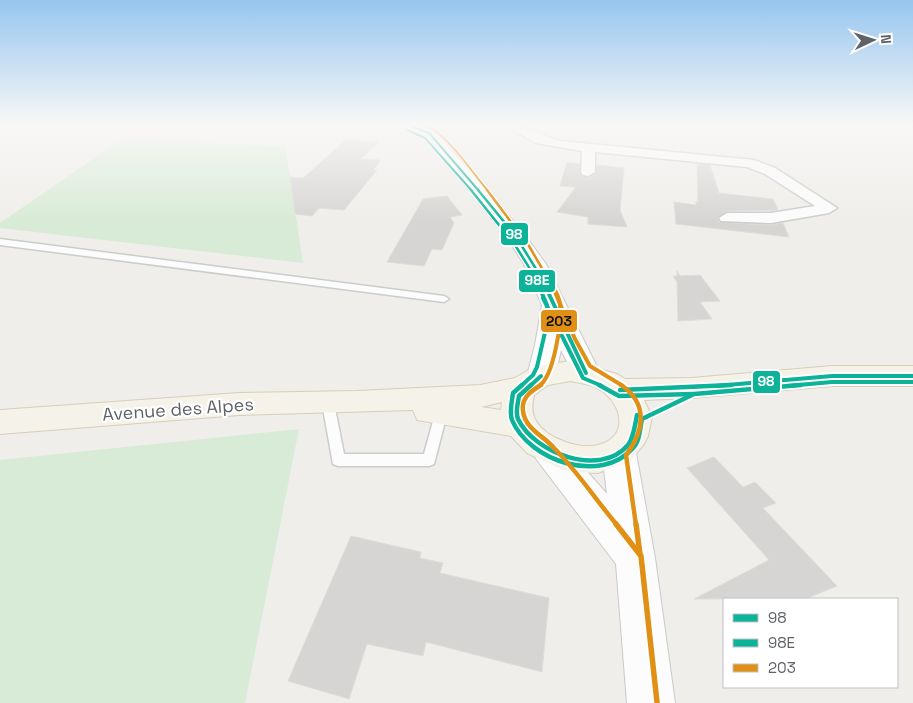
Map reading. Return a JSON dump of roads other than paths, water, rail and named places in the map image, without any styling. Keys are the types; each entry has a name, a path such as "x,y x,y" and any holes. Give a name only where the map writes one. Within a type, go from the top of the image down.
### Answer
{"main road":[{"path":"555,372 586,373 605,380 628,403 637,429 631,442 619,452 604,458 585,460 566,458 548,451 532,440 521,426 516,412 517,398 533,381 555,372"},
{"path":"628,403 692,388 832,376 913,376"},
{"name":"Avenue des Alpes","path":"0,422 239,404 342,403 480,396 533,381"},
{"name":"Avenue des Alpes","path":"342,403 478,418 521,426"}],"street":[{"path":"451,157 515,235 535,264 586,373"},
{"path":"588,172 589,157"},
{"path":"683,157 749,163 770,171 829,208 771,218 727,218"},
{"path":"533,381 549,345 554,305"},
{"path":"548,451 584,492 635,558"},
{"path":"619,452 635,558 651,703"}],"lane":[{"path":"0,243 444,299"},
{"path":"342,403 338,460 429,460 441,414"}]}
